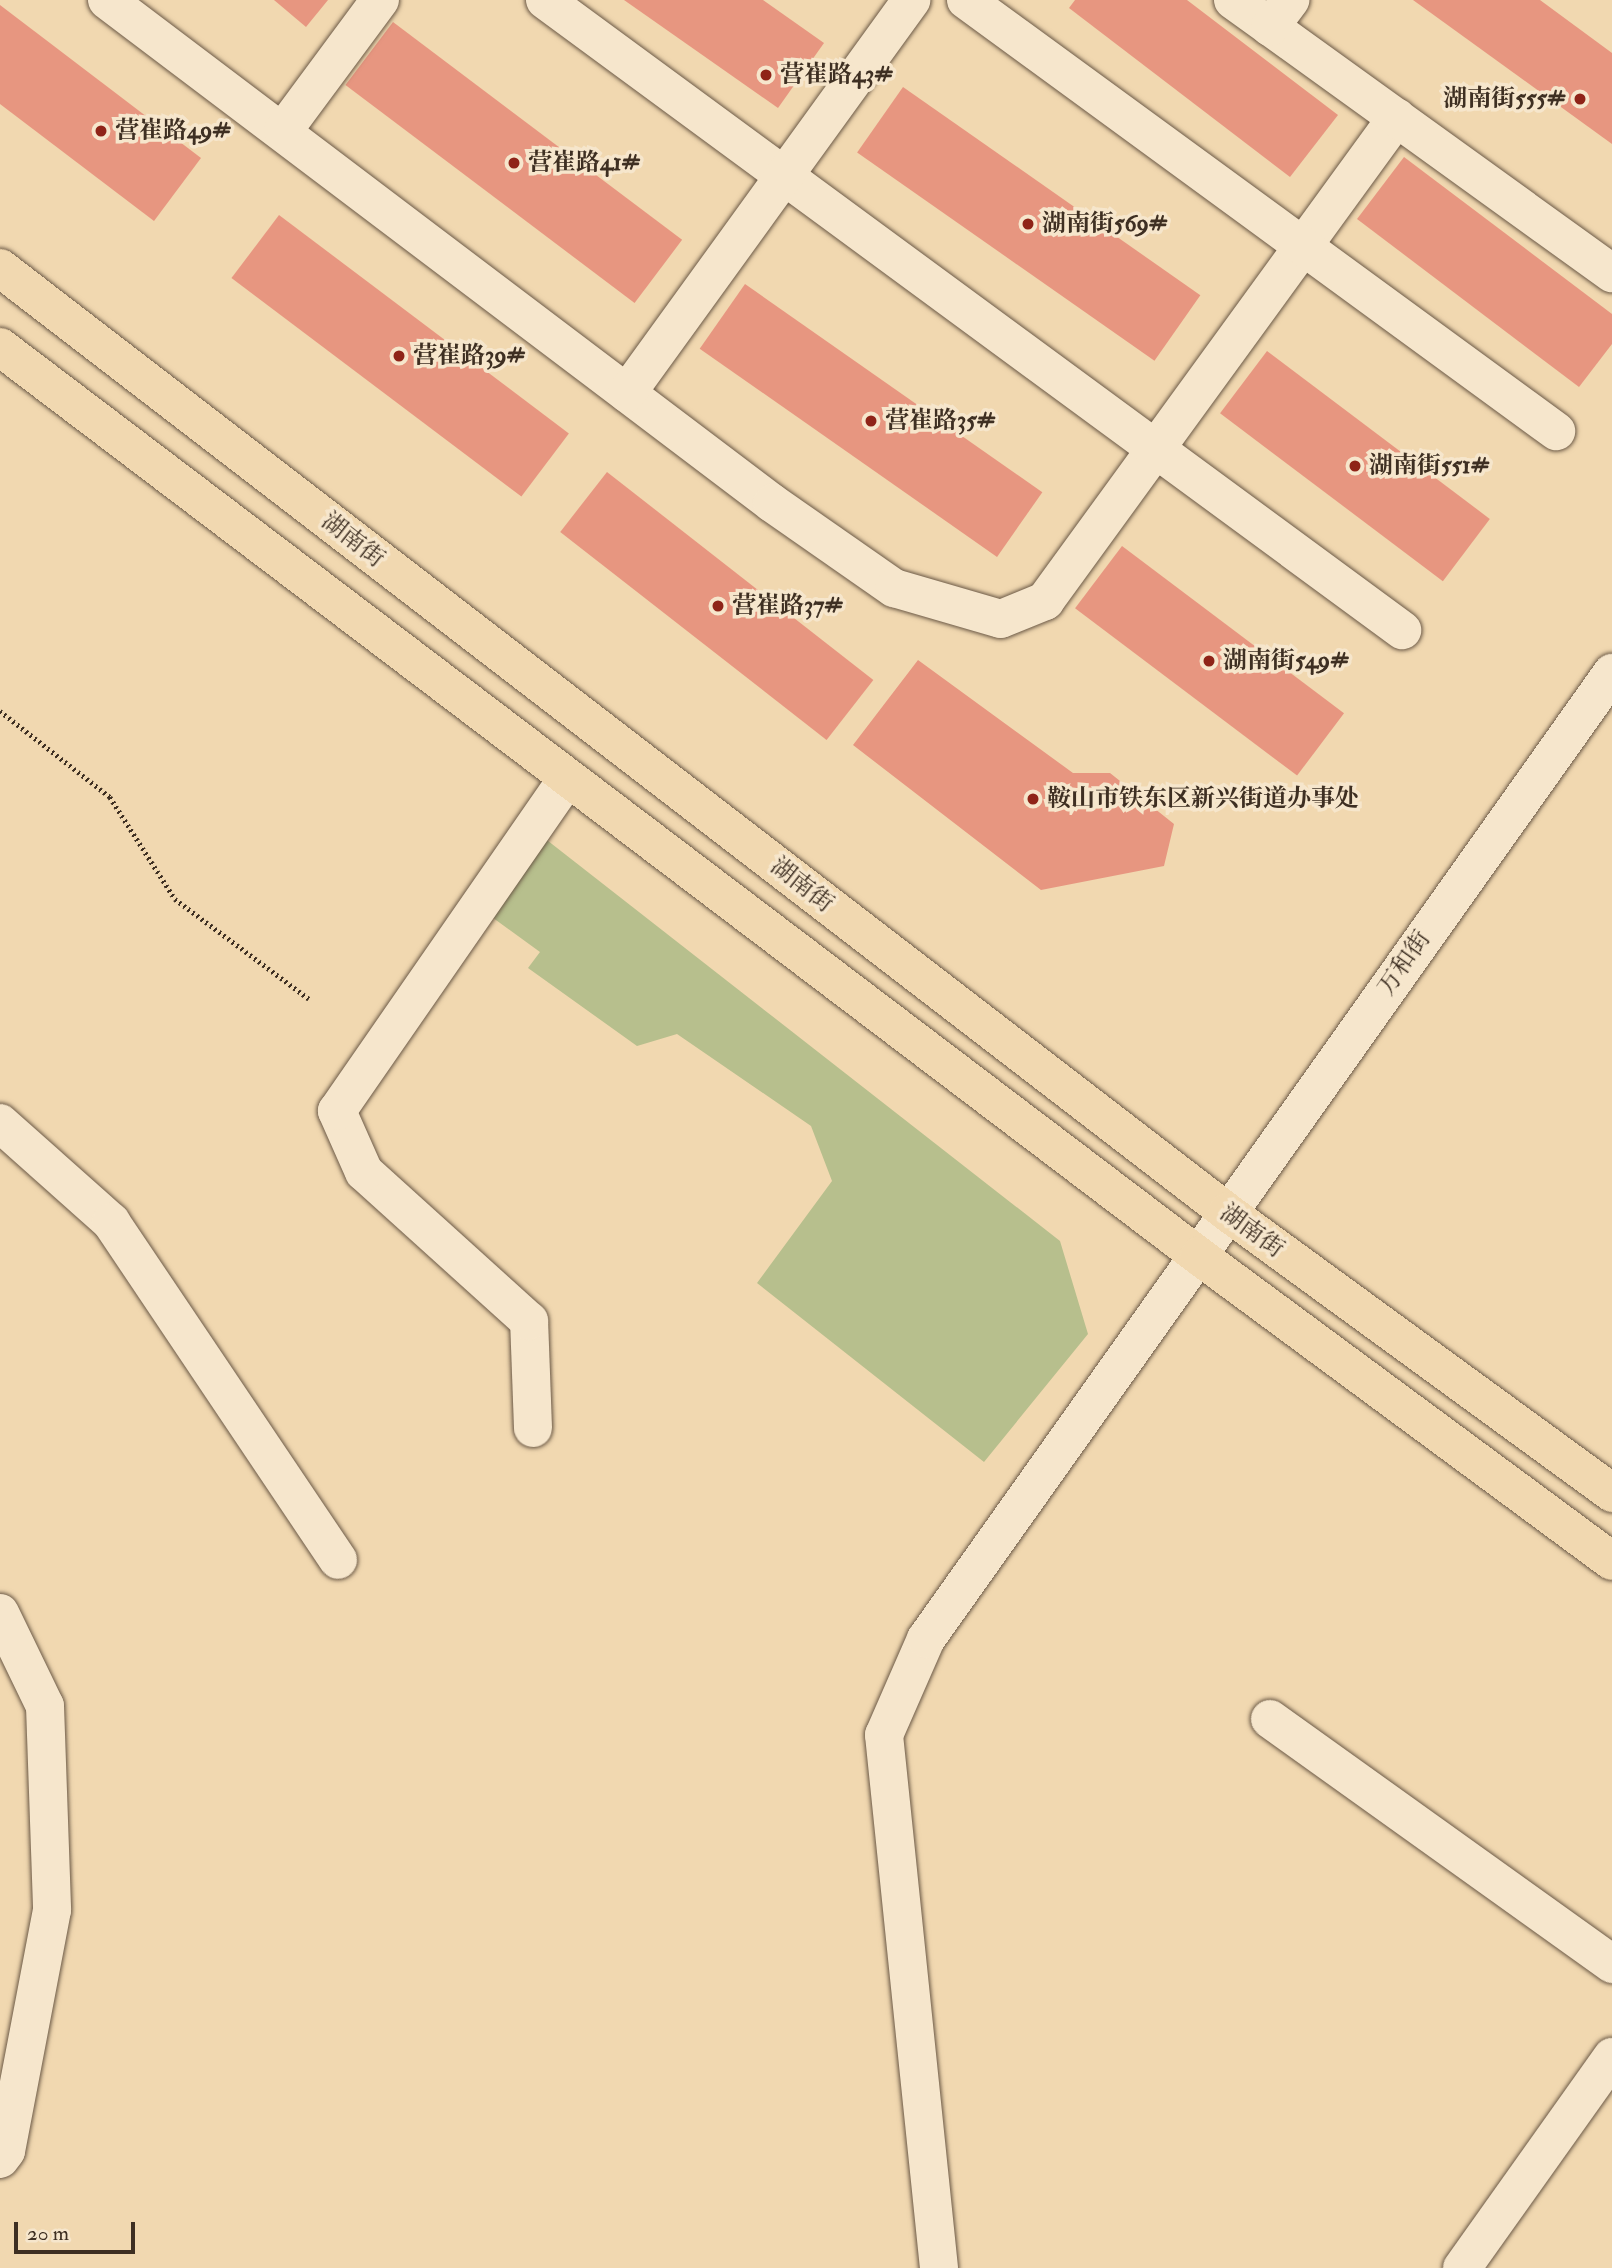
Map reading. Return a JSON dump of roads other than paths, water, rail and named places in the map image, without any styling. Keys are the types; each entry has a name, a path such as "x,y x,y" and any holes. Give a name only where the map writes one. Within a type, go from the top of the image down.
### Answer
{"main road":[{"name":"湖南街","path":"0,268 1227,1212 1612,1493"},
{"name":"湖南街","path":"0,347 1199,1256 1612,1561"}],"street":[{"path":"107,0 627,393 894,588 1001,619 1045,601 1397,117"},
{"path":"283,131 380,0"},
{"path":"545,0 1402,630"},
{"path":"627,393 911,0"},
{"path":"966,0 1556,431"},
{"path":"1233,0 1280,13 1397,117 1612,273"},
{"name":"万和街","path":"939,2268 884,1735 926,1639 1612,673"},
{"path":"533,1428 529,1321 364,1172 337,1111 568,778"},
{"path":"0,1123 111,1222 338,1560"},
{"path":"0,1612 45,1706 52,1910 6,2151 0,2160"},
{"path":"1270,1718 1612,1964"},
{"path":"1462,2268 1612,2057"}],"place":[{"name":"营崔路43#","path":"766,75"},
{"name":"湖南街555#","path":"1580,99"},
{"name":"营崔路49#","path":"101,131"},
{"name":"营崔路41#","path":"514,163"},
{"name":"湖南街569#","path":"1028,224"},
{"name":"营崔路39#","path":"399,356"},
{"name":"营崔路35#","path":"871,421"},
{"name":"湖南街551#","path":"1355,466"},
{"name":"营崔路37#","path":"718,606"},
{"name":"湖南街549#","path":"1209,661"},
{"name":"鞍山市铁东区新兴街道办事处","path":"1033,799"}]}
